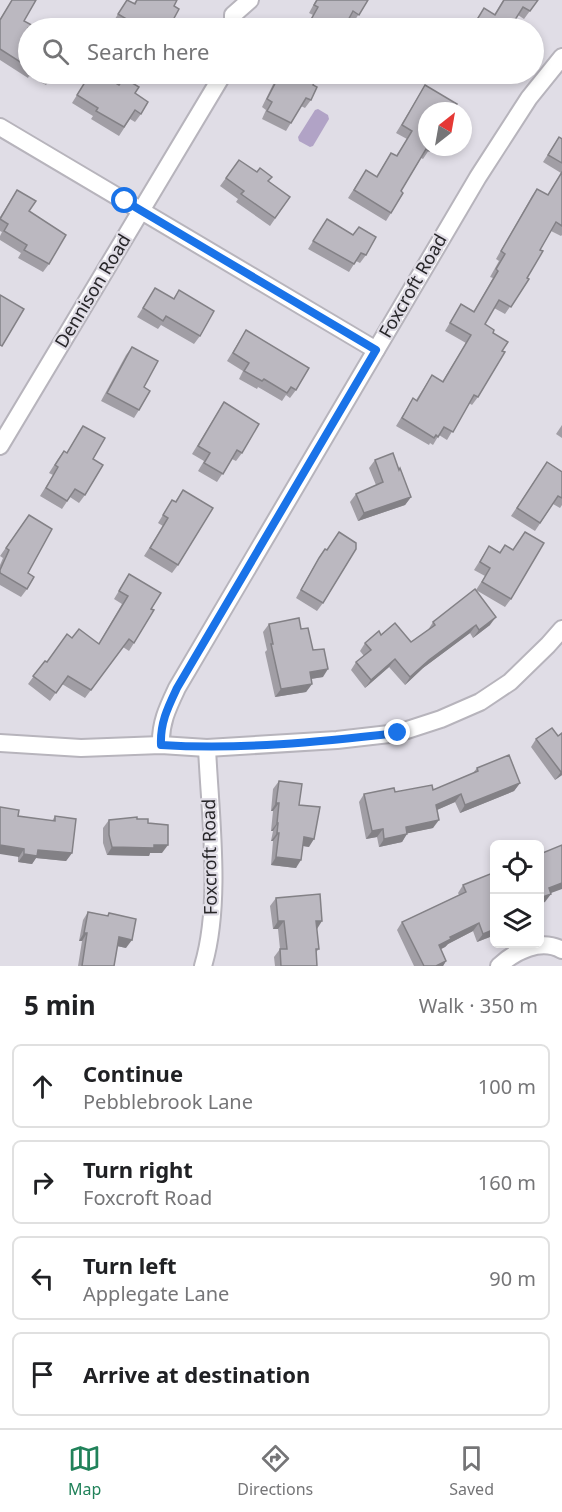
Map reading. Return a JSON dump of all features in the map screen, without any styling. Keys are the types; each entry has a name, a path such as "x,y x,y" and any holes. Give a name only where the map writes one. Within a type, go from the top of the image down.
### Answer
{"street":[{"path":"232,14 250,0"},
{"name":"Foxcroft Road","path":"544,79 562,57"},
{"name":"Dennison Road","path":"0,446 217,84"},
{"name":"Foxcroft Road","path":"161,745 160,730 163,717 177,688 478,177 540,84"},
{"path":"0,127 376,350"},
{"path":"0,743 81,748 161,745 207,748 337,740 398,733 430,723 480,702 510,682 562,629"},
{"name":"Foxcroft Road","path":"203,966 212,920 213,875 207,748"},
{"path":"499,966 512,954 537,946 555,946 562,950"}],"shaded area":[{"path":"318,109 328,115 329,119 313,146 310,147 299,141 298,137 315,110"}],"building":[{"path":"12,0 36,0 26,18 18,18 18,61 0,49 0,20"},
{"path":"127,0 135,4 137,0 177,0 174,6 179,9 174,18 125,18 118,14"},
{"path":"317,0 368,0 359,15 353,11 349,18 312,18 318,7 314,5"},
{"path":"504,0 538,0 530,11 523,7 516,18 478,18 484,8 495,15"},
{"path":"84,84 134,84 139,87 135,93 148,102 141,114 135,110 124,127 96,111 98,108 77,95"},
{"path":"275,84 314,84 317,87 311,100 306,98 291,123 267,111 272,102 267,99"},
{"path":"425,85 454,102 418,102 418,156 422,156 391,213 354,190 366,170 377,177 391,153 397,156 412,131 402,125"},
{"path":"559,137 562,139 562,163 548,155"},
{"path":"239,160 257,172 260,168 272,177 268,181 290,197 275,218 241,194 244,191 226,178"},
{"path":"562,172 562,226 556,222 540,250 543,251 527,278 529,279 511,307 499,300 485,324 494,330 493,333 508,342 502,351 505,352 478,397 474,395 453,432 444,427 438,437 436,435 434,438 402,418 413,398 417,401 432,375 443,382 471,335 450,323 461,304 474,312 498,271 496,269 505,254 501,251 537,189 548,195"},
{"path":"17,190 36,201 29,211 66,235 49,264 24,250 27,245 4,231 8,224 0,219"},
{"path":"327,219 353,235 359,227 376,237 366,255 361,253 354,264 313,241"},
{"path":"155,288 174,299 179,290 214,311 200,336 166,316 163,321 143,308"},
{"path":"0,295 24,309 2,346 0,345"},
{"path":"246,330 309,368 296,390 291,387 287,393 264,379 262,381 244,371 249,363 233,353"},
{"path":"132,347 158,361 144,387 150,391 139,410 107,393"},
{"path":"224,402 259,424 242,453 237,450 223,474 204,463 210,453 198,446"},
{"path":"83,426 105,438 93,459 103,465 85,495 75,489 67,501 46,488 58,467 55,465 64,451 67,453"},
{"path":"393,453 411,497 364,513 356,494 383,482 375,460"},
{"path":"547,462 562,472 562,498 558,496 540,523 517,508"},
{"path":"183,490 213,508 178,565 150,548 168,518 163,515 172,500 176,502"},
{"path":"29,515 52,529 28,573 34,577 27,589 0,573 0,570 9,550 6,548"},
{"path":"339,532 356,543 356,549 323,603 301,590 319,558"},
{"path":"525,532 544,543 511,599 482,582 490,568 480,562 489,546 500,553 505,545 513,550"},
{"path":"129,574 161,593 151,609 154,610 134,643 129,639 91,690 68,676 56,693 33,676 45,661 47,662 67,634 72,638 79,629 99,644 128,596 119,591"},
{"path":"475,589 496,617 479,630 476,625 410,677 395,659 371,680 356,662 371,650 365,643 379,631 381,635 395,623 411,642 435,625 433,622"},
{"path":"299,618 301,629 308,628 313,650 324,649 328,669 310,672 312,684 281,689 269,624"},
{"path":"552,728 558,736 562,733 561,772 536,739"},
{"path":"509,755 520,783 465,805 461,794 436,805 439,820 406,827 407,834 384,839 383,829 372,831 364,794 394,788 395,792 432,785 433,790"},
{"path":"279,781 302,784 299,805 320,807 314,839 304,837 301,860 276,857 279,803 276,803"},
{"path":"0,807 19,810 18,816 55,821 55,816 76,819 72,853 38,850 37,856 24,854 24,849 0,845"},
{"path":"137,817 137,819 148,819 148,823 168,825 168,845 154,845 154,848 112,847 109,820"},
{"path":"562,845 562,883 549,888 551,894 544,897 544,894 544,852"},
{"path":"490,874 490,931 483,934 479,923 450,937 451,939 439,945 446,961 436,966 424,966 402,922 466,892 463,885"},
{"path":"320,894 322,921 316,921 319,949 316,949 317,966 281,966 280,949 287,949 284,921 278,921 276,898"},
{"path":"88,912 108,916 109,913 136,919 132,940 119,937 114,966 82,966"}],"route":[{"path":"125,201 376,350 177,688 163,717 160,730 161,745 207,748 337,740 398,733"}]}
